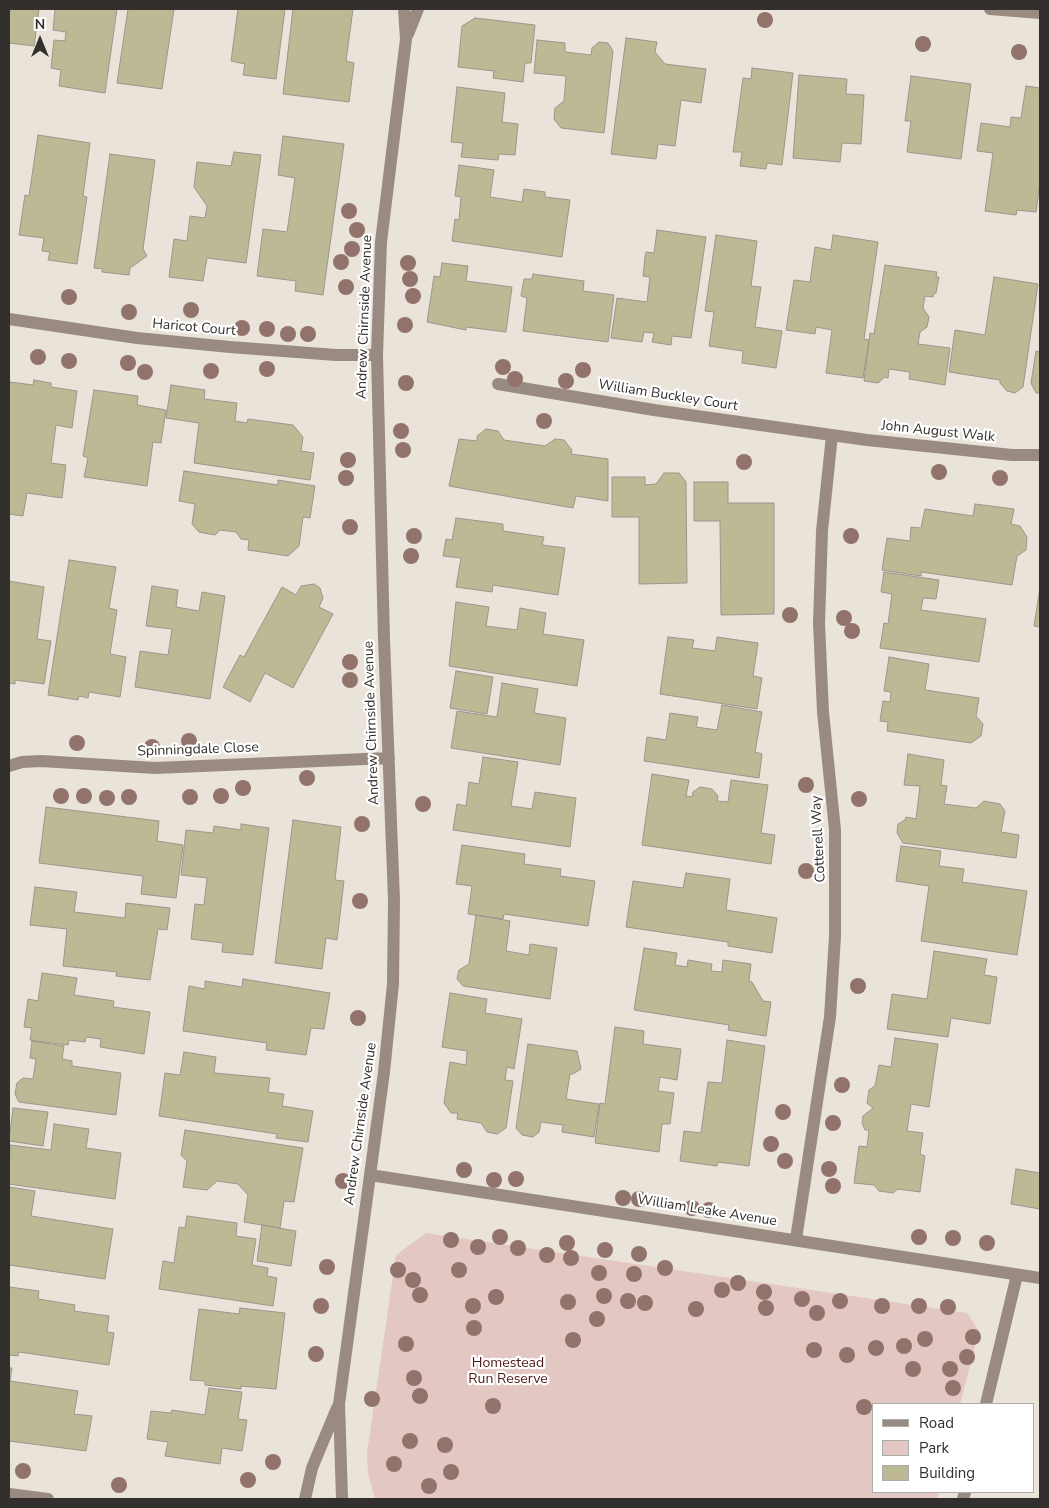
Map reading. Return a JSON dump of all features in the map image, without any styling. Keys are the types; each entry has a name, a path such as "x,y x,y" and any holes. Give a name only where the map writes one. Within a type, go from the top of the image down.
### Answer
{"street":[{"name":"Andrew Chirnside Avenue","path":"342,1499 339,1404 384,1072 392,984 394,900 376,355 381,242 406,39 404,9"},
{"name":"Andrew Chirnside Avenue","path":"406,39 418,9"},
{"path":"990,9 1040,13"},
{"name":"Haricot Court","path":"9,319 183,342 336,355 376,355"},
{"name":"William Buckley Court","path":"498,384 654,410 832,435"},
{"name":"John August Walk","path":"832,435 1012,455 1040,455"},
{"name":"Cotterell Way","path":"796,1239 830,1017 835,936 835,830 823,712 819,623 822,531 832,435"},
{"name":"Spinningdale Close","path":"9,766 22,762 41,760 155,768 389,758"},
{"name":"William Leake Avenue","path":"370,1175 1040,1278"},
{"path":"986,1403 1017,1275"},
{"name":"Andrew Chirnside Avenue","path":"305,1499 312,1468 339,1404"},
{"path":"9,1494 48,1499"}],"green space":[{"name":"Homestead Run Reserve","path":"426,1233 967,1313 979,1331 960,1403 872,1403 872,1493 939,1493 937,1499 375,1499 368,1473 367,1453 396,1255"}],"building":[{"path":"9,9 39,9 34,46 9,43"},
{"path":"55,9 117,9 105,93 59,86 61,70 51,68 54,40 65,41 66,32 53,30"},
{"path":"128,9 174,9 162,89 117,83"},
{"path":"238,9 285,9 276,79 243,75 245,64 231,61"},
{"path":"293,9 353,9 346,61 354,63 349,102 283,94"},
{"path":"475,18 535,25 531,63 525,63 523,82 493,78 494,71 458,67 462,26"},
{"path":"626,38 657,42 655,52 665,64 706,69 701,103 681,100 675,146 658,144 656,159 611,154"},
{"path":"537,40 565,43 565,52 591,55 592,48 599,42 608,43 613,51 604,133 561,128 554,119 555,108 564,101 566,76 534,73"},
{"path":"752,68 793,73 782,165 767,163 766,169 740,166 742,152 733,152 743,78 751,79"},
{"path":"799,75 847,79 846,94 864,95 861,144 842,143 840,162 793,158"},
{"path":"911,76 971,84 961,159 907,152 911,121 905,121"},
{"path":"1026,86 1040,88 1040,183 1036,212 1017,210 1016,215 985,211 993,153 977,151 981,123 1010,127 1011,117 1021,118"},
{"path":"457,87 505,93 502,122 518,124 515,155 499,154 498,160 461,157 463,143 451,142"},
{"path":"38,135 90,143 83,196 87,197 77,264 48,260 50,252 42,251 44,238 19,235 25,195 29,196"},
{"path":"283,136 344,144 323,295 295,291 296,281 257,276 263,229 287,232 295,178 278,175"},
{"path":"234,152 261,155 246,263 207,258 203,281 169,277 174,239 187,241 190,216 205,218 207,206 194,187 197,162 231,166"},
{"path":"110,154 155,160 143,249 147,256 130,268 129,275 102,272 103,269 94,268"},
{"path":"459,165 494,170 490,197 522,202 524,189 545,192 545,197 570,200 562,257 452,241 455,219 459,220 461,197 455,196"},
{"path":"657,230 706,237 691,338 672,336 671,345 652,342 654,333 644,332 642,342 611,338 617,298 647,302 650,277 643,276 645,257 646,252 654,253"},
{"path":"716,235 757,241 751,286 761,287 755,327 782,331 776,368 742,363 743,351 709,346 714,312 705,311"},
{"path":"833,235 878,242 864,339 869,340 863,378 826,373 832,330 816,327 815,334 786,330 794,280 810,282 815,247 831,250"},
{"path":"442,263 468,266 466,281 512,287 506,332 466,327 466,330 427,322 434,276 440,277"},
{"path":"885,265 937,272 936,277 939,277 936,293 934,293 933,297 925,296 923,308 929,317 927,327 920,332 918,344 950,348 945,385 909,379 910,372 889,369 888,378 885,377 878,383 864,381 870,333 874,334"},
{"path":"533,274 584,281 583,291 614,295 608,342 523,331 527,298 521,296 524,279 532,279"},
{"path":"994,277 1038,284 1023,387 1015,393 1007,391 1000,383 1000,380 949,372 955,330 985,335"},
{"path":"1036,351 1040,352 1040,393 1036,393 1031,383"},
{"path":"34,380 51,383 51,387 77,391 72,428 56,425 51,463 66,465 62,498 27,493 23,516 9,514 9,388 10,382 33,385"},
{"path":"171,385 205,390 204,399 237,403 235,421 247,423 248,419 293,425 303,437 301,451 314,453 310,480 194,463 199,423 166,418"},
{"path":"94,390 138,396 137,405 166,410 161,443 153,442 147,486 84,477 88,458 83,456"},
{"path":"486,429 498,431 504,440 545,446 555,439 564,440 572,450 571,454 608,459 608,501 576,496 573,508 449,486 459,439 477,441 477,436"},
{"path":"184,471 278,485 278,480 315,486 310,518 303,517 299,546 288,556 248,550 249,540 241,539 236,532 220,530 215,535 199,532 192,524 195,504 179,501"},
{"path":"664,473 679,473 686,482 687,583 639,584 639,517 612,517 612,477 645,477 645,485 656,484"},
{"path":"694,482 728,482 728,503 774,503 774,614 721,615 720,521 694,521"},
{"path":"975,504 1014,509 1011,524 1020,526 1027,537 1026,550 1017,556 1012,585 921,572 921,576 882,570 887,538 910,541 911,527 921,528 925,509 973,516"},
{"path":"456,518 503,524 503,531 544,537 542,545 565,548 558,595 493,585 492,592 456,587 461,558 443,556 446,539 452,540"},
{"path":"69,560 116,567 109,608 117,610 110,654 126,657 120,697 89,692 88,698 79,696 78,700 48,695"},
{"path":"884,572 939,580 936,599 923,598 921,610 986,619 979,662 880,648 884,623 888,624 892,594 881,592"},
{"path":"9,581 44,587 37,639 51,641 44,684 15,680 15,684 9,683"},
{"path":"314,584 320,588 323,598 319,607 333,614 293,688 265,673 250,702 223,687 240,655 244,657 282,587 296,595 301,586"},
{"path":"152,586 178,590 176,607 199,611 202,592 225,596 210,699 135,687 140,651 168,655 172,629 146,626"},
{"path":"1040,588 1040,627 1034,626"},
{"path":"456,602 489,607 486,626 517,630 520,608 546,613 543,634 584,640 577,686 449,666"},
{"path":"668,637 694,640 692,648 715,651 717,637 758,643 753,676 762,678 757,709 660,694"},
{"path":"889,657 929,664 925,690 979,698 976,716 983,724 981,736 971,743 887,731 888,722 880,721 883,701 890,702 891,692 884,691"},
{"path":"456,671 493,677 487,714 450,708"},
{"path":"502,683 538,689 534,713 566,718 560,765 451,748 457,711 497,717"},
{"path":"722,705 762,712 755,752 762,754 759,778 644,761 647,737 666,740 670,713 698,717 696,727 717,730"},
{"path":"908,754 944,760 941,785 947,786 944,804 976,808 984,801 1000,804 1005,811 1001,832 1019,835 1016,858 903,843 897,833 898,824 905,820 906,817 916,819 920,786 904,785"},
{"path":"483,757 518,762 511,806 532,809 535,792 576,798 570,847 453,830 457,804 466,806 469,782 479,784"},
{"path":"652,774 689,780 686,796 692,797 693,792 700,787 712,789 718,796 717,801 728,802 731,780 768,785 761,833 775,835 771,864 642,845"},
{"path":"46,807 159,821 157,841 183,845 176,898 141,894 143,876 39,863"},
{"path":"293,820 341,827 335,880 344,881 337,940 326,938 322,969 275,963"},
{"path":"241,824 269,828 253,955 222,952 223,943 191,939 195,904 204,905 207,878 181,875 186,830 213,833 214,826 241,830"},
{"path":"462,845 525,854 524,864 561,869 560,876 595,881 588,926 504,914 503,919 468,914 472,886 456,884"},
{"path":"901,846 941,851 939,866 964,869 962,882 1027,891 1017,955 921,941 929,886 896,881"},
{"path":"686,873 730,879 726,910 777,918 772,953 728,946 728,942 626,927 633,881 683,888"},
{"path":"35,887 77,892 74,912 125,918 126,903 170,908 167,930 158,929 150,980 116,976 117,972 63,966 67,929 30,925"},
{"path":"476,915 510,921 506,951 529,955 530,944 557,948 550,999 463,986 457,979 459,970 469,964"},
{"path":"644,948 677,953 675,965 687,967 688,960 712,964 711,971 722,972 723,960 751,964 749,981 752,982 763,1001 771,1002 766,1036 728,1030 729,1025 634,1010"},
{"path":"934,951 987,959 984,975 997,977 990,1024 951,1018 948,1037 887,1029 892,994 927,999"},
{"path":"42,973 77,978 74,995 114,1001 113,1007 150,1012 144,1054 100,1047 101,1039 86,1037 85,1042 69,1040 68,1045 30,1040 32,1028 24,1027 28,999 38,1001"},
{"path":"243,979 330,993 324,1029 311,1028 306,1055 266,1050 267,1043 183,1031 189,986 205,989 205,981 242,987"},
{"path":"450,993 487,999 485,1013 522,1019 514,1069 507,1067 505,1080 513,1081 506,1128 497,1134 487,1132 481,1123 457,1119 458,1113 451,1113 444,1103 450,1062 466,1065 467,1051 442,1047"},
{"path":"615,1027 644,1031 643,1044 681,1049 677,1080 660,1077 658,1091 674,1093 670,1124 662,1124 659,1152 595,1143 600,1103 605,1104"},
{"path":"895,1038 938,1044 929,1107 911,1104 907,1131 923,1133 920,1154 925,1156 920,1192 898,1189 893,1193 879,1191 874,1185 854,1183 859,1146 867,1147 869,1130 865,1130 862,1123 863,1116 873,1108 867,1103 869,1090 875,1086 879,1065 891,1067"},
{"path":"727,1040 765,1046 749,1166 718,1162 717,1166 680,1161 684,1131 701,1133 708,1082 722,1083"},
{"path":"32,1041 64,1046 62,1059 72,1061 72,1066 121,1073 116,1115 19,1102 15,1094 17,1083 23,1078 33,1079 36,1059 30,1058"},
{"path":"528,1044 577,1051 581,1069 570,1074 566,1099 599,1104 594,1137 562,1132 563,1125 541,1122 539,1132 533,1137 522,1135 516,1128"},
{"path":"184,1052 216,1057 214,1073 270,1078 268,1092 284,1094 282,1106 313,1111 308,1142 276,1138 277,1134 159,1116 165,1073 180,1075"},
{"path":"13,1108 48,1112 43,1146 9,1141"},
{"path":"54,1124 89,1129 86,1148 121,1153 115,1199 9,1184 10,1145 51,1150"},
{"path":"185,1130 303,1148 294,1202 284,1201 280,1228 244,1222 248,1195 238,1184 217,1181 207,1190 183,1187 187,1161 181,1155"},
{"path":"1016,1169 1040,1173 1040,1209 1011,1204"},
{"path":"9,1187 35,1191 31,1216 113,1229 105,1279 9,1265"},
{"path":"187,1216 237,1223 236,1236 256,1239 252,1265 268,1268 267,1276 277,1278 273,1306 159,1289 163,1261 174,1263 179,1227 185,1228"},
{"path":"262,1225 296,1231 291,1266 257,1261"},
{"path":"9,1287 39,1291 38,1299 75,1305 74,1311 109,1316 107,1332 114,1333 109,1365 19,1352 18,1356 9,1355"},
{"path":"240,1308 285,1313 276,1389 241,1386 241,1389 205,1385 205,1381 190,1380 199,1309 239,1314"},
{"path":"9,1368 12,1368 10,1381 78,1391 74,1414 92,1416 86,1451 9,1441"},
{"path":"209,1388 242,1392 238,1419 247,1420 242,1451 222,1448 220,1464 165,1456 168,1442 147,1439 151,1411 171,1413 172,1410 205,1415"}]}
